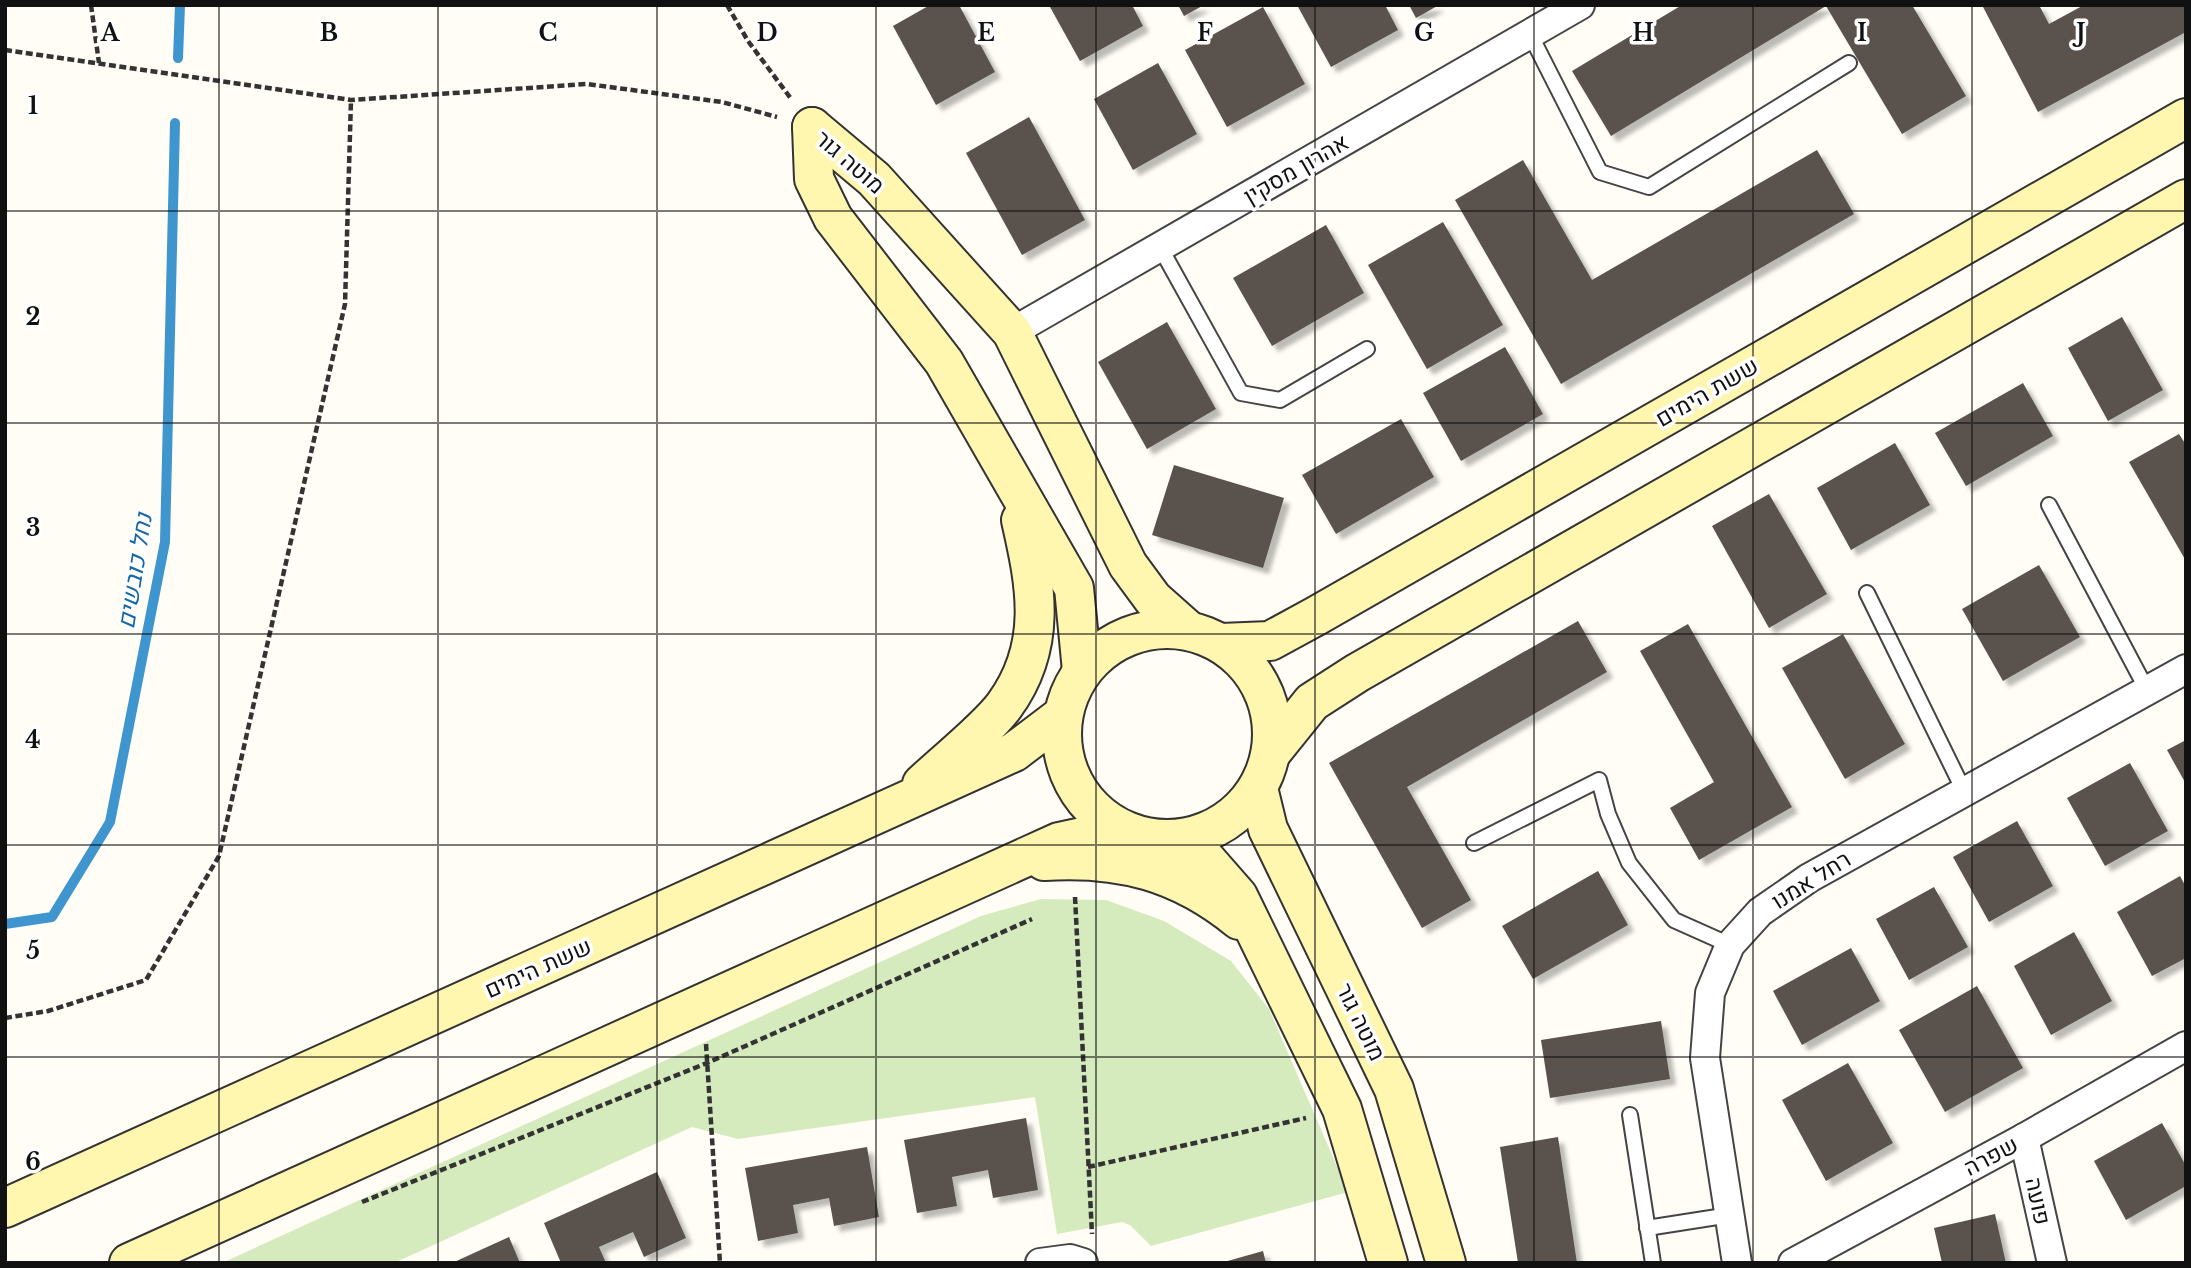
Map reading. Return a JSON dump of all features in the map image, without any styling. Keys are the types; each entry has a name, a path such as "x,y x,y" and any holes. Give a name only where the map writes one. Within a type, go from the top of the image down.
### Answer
{"main road":[{"name":"ששת הימים","path":"1205,637 1270,641 2186,118"},
{"name":"מוטה גור","path":"811,127 874,179 1012,332 1128,565 1153,599 1205,637"},
{"name":"מוטה גור","path":"811,127 814,179 833,218 944,362 1074,587 1082,671"},
{"path":"1172,841 1206,833 1236,815 1312,702 1357,673 2186,199"},
{"path":"900,804 1004,706 1027,661 1036,621 1035,582 1010,477"},
{"path":"1264,770 1272,721 1263,690 1246,663 1205,637 1159,628 1130,635 1103,650 1082,671 1070,692 1063,715 1062,749 1072,782 1092,809 1119,829 1145,838 1172,841 1203,856 1238,896 1342,1110 1388,1263"},
{"name":"ששת הימים","path":"5,1208 1014,752 1063,715"},
{"name":"מוטה גור","path":"1264,770 1268,829 1394,1088 1446,1263"},
{"path":"129,1263 1059,842 1119,829"},
{"path":"1014,863 1073,860 1146,870 1189,884 1256,934"}],"street":[{"name":"אהרון מסקין","path":"1012,332 1580,5"},
{"name":"רחל אמנו","path":"1737,1263 1705,1058 1710,993 1730,945 1760,912 1808,878 2186,669"},
{"name":"שפרה","path":"1793,1263 2024,1138 2186,1046"},
{"name":"פועה","path":"2024,1138 2052,1263"},
{"path":"1040,1263 1070,1259 1088,1253"}],"lane":[{"path":"1530,34 1600,172 1649,187 1849,63"},
{"path":"1160,247 1241,393 1280,400 1367,349"},
{"path":"2049,505 2147,690"},
{"path":"1867,593 1964,791"},
{"path":"1474,843 1599,780 1608,814 1629,863 1674,920 1730,945"},
{"path":"1630,1115 1653,1263"},
{"path":"1647,1228 1730,1215"}],"path":[{"path":"91,5 99,63"},
{"path":"727,5 748,41 811,127"},
{"path":"5,50 351,100 587,84 722,102 811,127"},
{"path":"5,1018 48,1011 146,980 219,856 345,304 351,100"},
{"path":"1073,860 1088,1167 1088,1253"},
{"path":"352,1206 707,1063 1032,919"},
{"path":"703,1003 720,1263"},
{"path":"1088,1167 1342,1110"}],"green space":[{"path":"1041,899 1106,900 1164,921 1231,961 1269,1009 1348,1192 1151,1246 1130,1225 1122,1222 1057,1234 1035,1097 738,1139 692,1127 394,1263 222,1263 981,916"}],"building":[{"path":"930,5 959,5 995,72 936,105 893,26"},
{"path":"1132,5 1143,26 1080,61 1050,7"},
{"path":"1178,5 1204,5 1184,16"},
{"path":"1297,5 1385,5 1398,30 1331,67"},
{"path":"1409,5 1439,5 1416,18"},
{"path":"1682,5 1912,5 1966,96 1902,134 1826,6 1611,136 1572,71"},
{"path":"1982,5 2039,5 2049,24 2084,5 2186,5 2186,32 2038,112"},
{"path":"1263,7 1305,84 1227,127 1185,50"},
{"path":"1158,63 1197,134 1133,170 1094,99"},
{"path":"1029,117 1085,220 1022,255 966,153"},
{"path":"1817,150 1854,214 1561,384 1455,200 1523,160 1592,280"},
{"path":"1443,222 1503,325 1427,369 1368,265"},
{"path":"1326,225 1364,293 1272,346 1233,278"},
{"path":"2122,317 2163,390 2108,421 2068,348"},
{"path":"1167,322 1216,409 1147,449 1098,362"},
{"path":"1505,347 1543,414 1461,461 1423,393"},
{"path":"2023,383 2053,436 1966,486 1935,433"},
{"path":"1401,419 1434,477 1336,534 1302,475"},
{"path":"2179,434 2186,445 2186,561 2129,462"},
{"path":"1895,443 1930,505 1851,550 1817,488"},
{"path":"1174,465 1284,498 1263,568 1152,535"},
{"path":"1769,494 1827,594 1769,628 1712,526"},
{"path":"2039,565 2080,637 2003,681 1962,609"},
{"path":"1578,621 1607,672 1407,787 1471,900 1422,928 1329,763"},
{"path":"1688,624 1792,807 1699,860 1670,808 1714,782 1640,651"},
{"path":"1843,634 1905,744 1845,779 1782,668"},
{"path":"2186,740 2186,784 2167,750"},
{"path":"2130,763 2168,831 2105,866 2067,798"},
{"path":"2017,821 2053,886 1989,922 1953,857"},
{"path":"1598,871 1628,925 1533,979 1502,926"},
{"path":"2180,876 2186,887 2186,958 2152,976 2117,912"},
{"path":"1934,887 1968,947 1909,980 1876,919"},
{"path":"2074,932 2112,1001 2051,1035 2014,966"},
{"path":"1851,948 1880,1001 1802,1045 1773,991"},
{"path":"1977,986 2023,1068 1945,1112 1899,1030"},
{"path":"1661,1021 1670,1079 1550,1098 1541,1040"},
{"path":"1848,1063 1893,1143 1826,1181 1782,1100"},
{"path":"1026,1118 1038,1190 993,1198 988,1170 952,1177 957,1206 917,1213 904,1140"},
{"path":"2162,1123 2186,1166 2186,1186 2126,1220 2094,1161"},
{"path":"1558,1137 1577,1263 1518,1263 1500,1147"},
{"path":"867,1147 879,1217 834,1226 829,1198 793,1205 798,1233 758,1241 745,1168"},
{"path":"657,1172 686,1238 644,1257 633,1232 599,1247 606,1263 561,1263 544,1223"},
{"path":"1995,1214 2006,1263 1942,1263 1934,1228"},
{"path":"509,1237 520,1263 452,1263"},
{"path":"1263,1251 1266,1263 1224,1263 1224,1262"}],"waterway":[{"name":"נחל כובשים","path":"178,58 180,5"},
{"name":"נחל כובשים","path":"5,924 52,917 110,822 165,542 175,123"}]}
